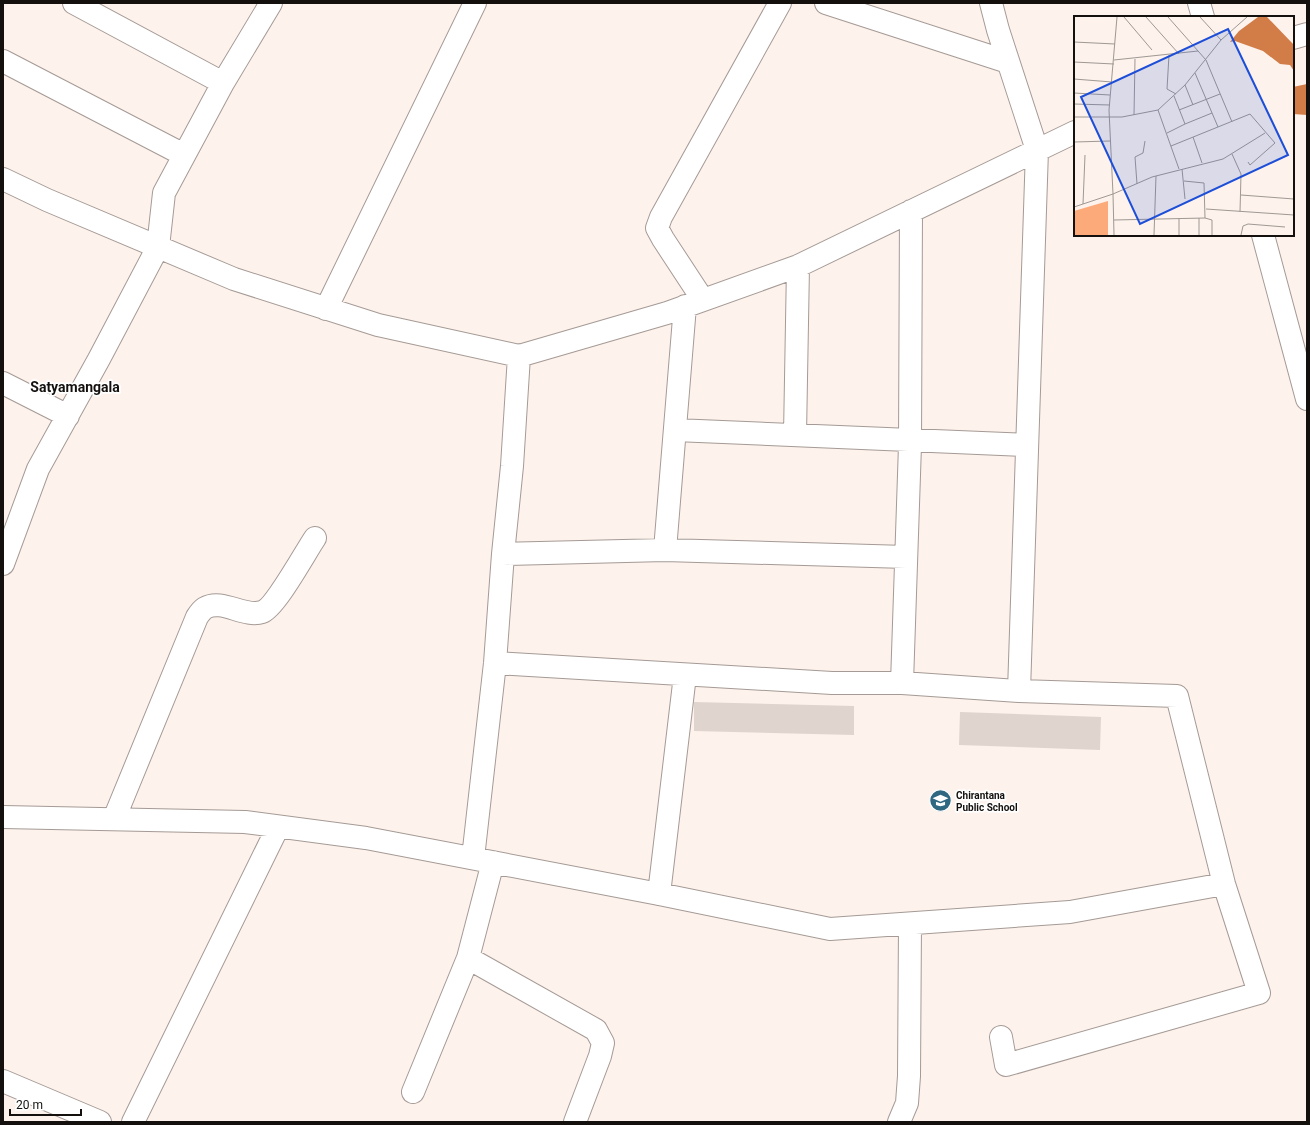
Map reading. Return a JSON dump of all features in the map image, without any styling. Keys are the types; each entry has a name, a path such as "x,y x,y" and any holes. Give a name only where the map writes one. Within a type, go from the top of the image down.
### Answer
{"street":[{"path":"74,3 223,83"},
{"path":"3,564 38,469 158,248 164,193 223,83 271,3"},
{"path":"326,309 476,3"},
{"path":"666,550 675,430 694,303 657,228 661,217 780,3"},
{"path":"826,3 860,9 1008,62"},
{"path":"991,3 1008,62 1037,150 1019,691"},
{"path":"1199,3 1203,16"},
{"path":"1294,38 1307,34"},
{"path":"3,61 184,155"},
{"path":"3,179 47,200 234,280 378,325 519,356 694,303 798,266 1074,132"},
{"path":"902,683 910,440 911,211"},
{"path":"1263,236 1307,399"},
{"path":"795,435 798,266"},
{"path":"413,1092 468,958 483,860 494,663 512,466 519,356"},
{"path":"3,383 68,416"},
{"path":"675,430 1027,445"},
{"path":"114,819 197,617 206,608 220,605 251,614 263,612 273,603 315,538"},
{"path":"503,554 666,550 906,557"},
{"path":"494,663 832,683 902,683 1019,691 1177,696 1224,884 1259,993 1006,1065 1001,1037"},
{"path":"659,894 685,675"},
{"path":"3,817 246,822 366,838 659,894 830,929 1070,912 1224,884"},
{"path":"133,1122 278,827"},
{"path":"899,1122 907,1103 909,1076 910,924"},
{"path":"468,958 596,1030 603,1043 600,1056 575,1122"},
{"path":"3,1081 100,1122"}],"shaded area":[{"path":"1307,84 1307,115 1294,114 1294,87"}],"building":[{"path":"694,702 854,706 854,735 694,731"},
{"path":"960,712 1101,717 1100,750 959,745"}],"place":[{"name":"Chirantana Public School","path":"941,801"}],"district":[{"name":"Satyamangala","path":"75,387"}]}
